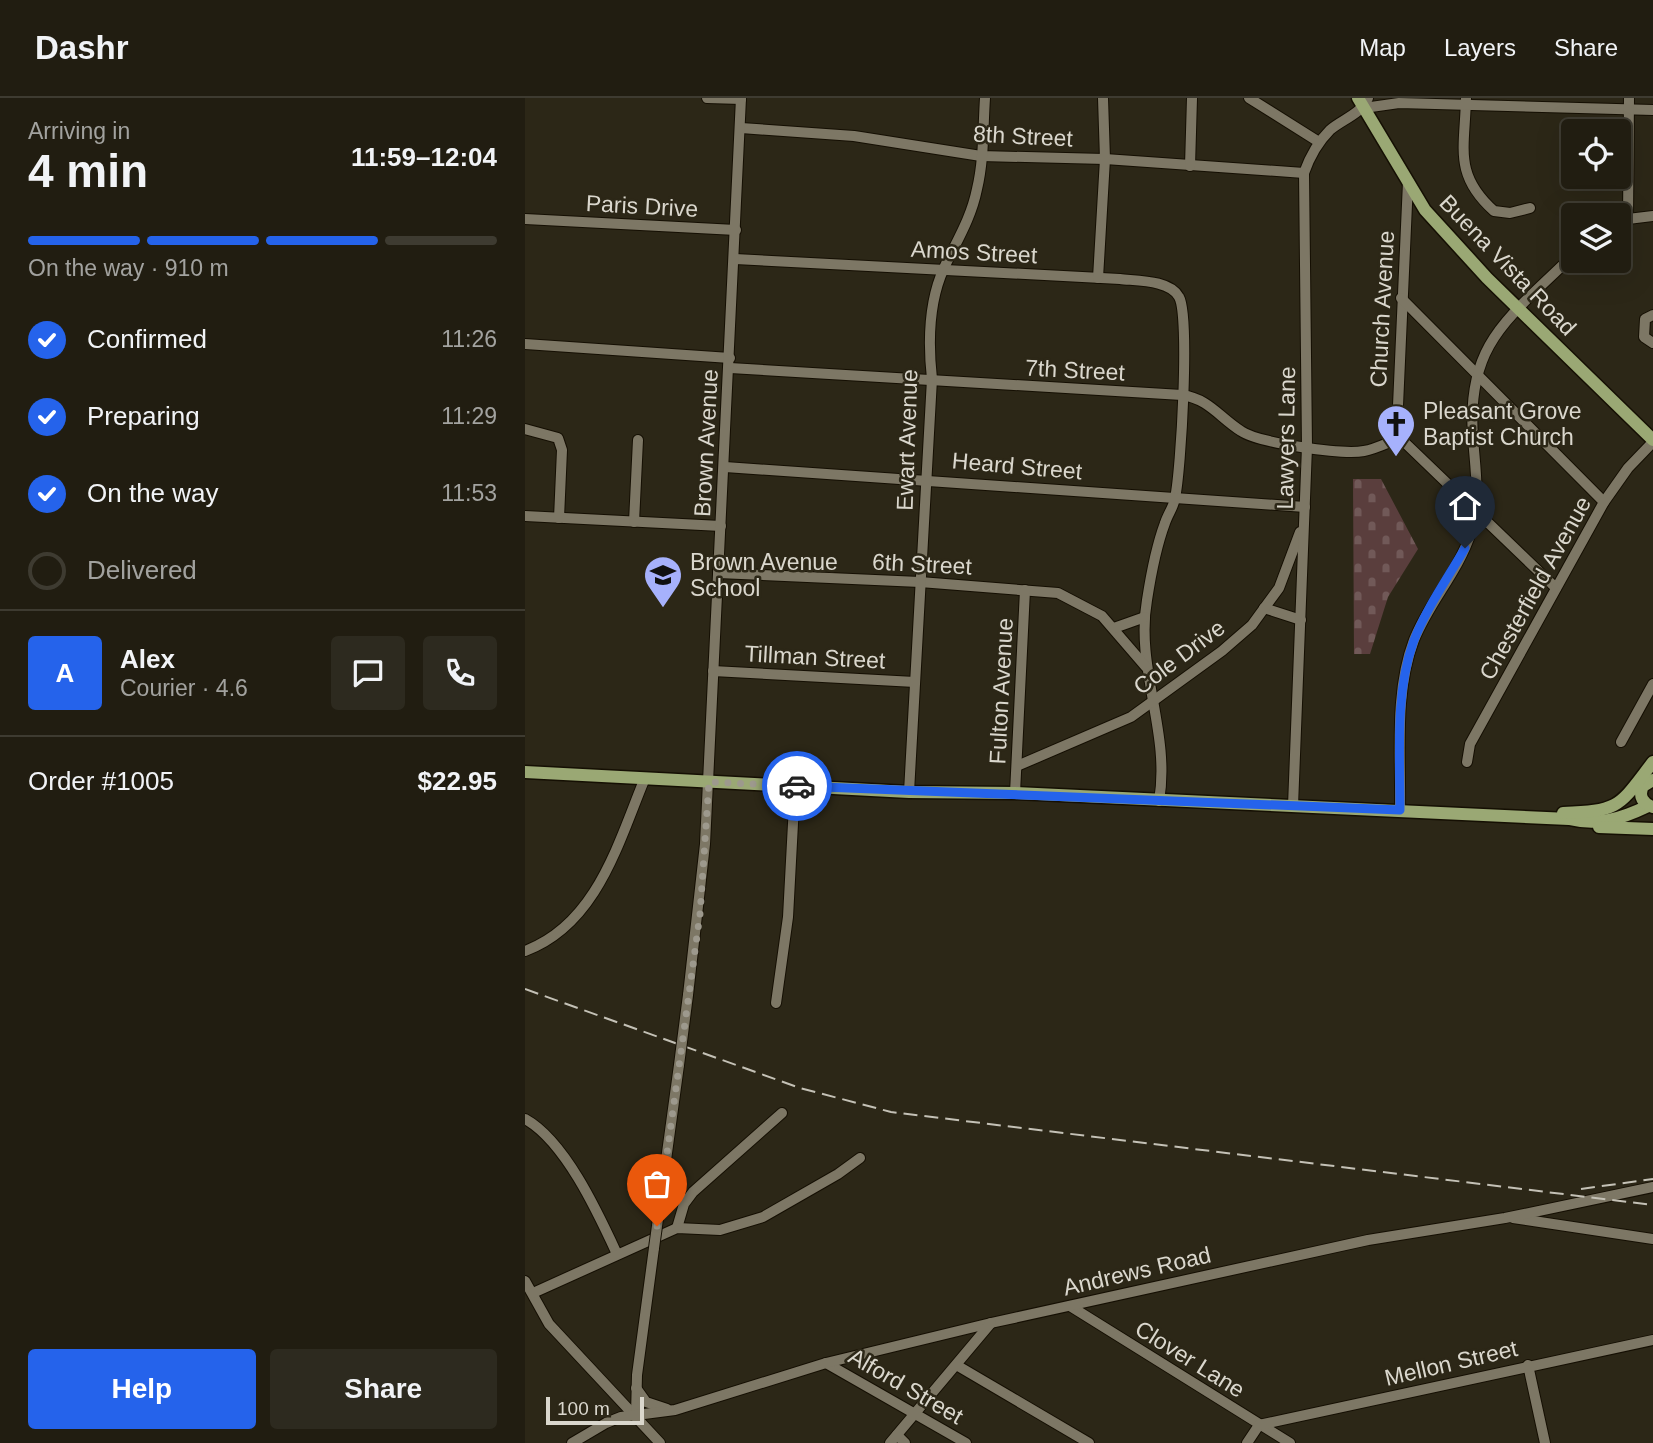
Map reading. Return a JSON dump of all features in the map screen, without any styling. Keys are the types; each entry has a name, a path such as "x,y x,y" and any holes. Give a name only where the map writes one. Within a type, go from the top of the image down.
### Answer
{"main road":[{"name":"Buena Vista Road","path":"1363,101 1425,210 1519,310 1653,441"},
{"path":"1549,818 1608,809 1619,804 1653,762"},
{"path":"525,772 909,792 1015,793 1400,810 1602,822 1651,806"},
{"path":"1569,818 1630,805 1649,781"},
{"path":"1649,781 1642,799 1651,806"},
{"path":"1549,818 1578,826 1653,829"}],"street":[{"path":"707,98 741,99"},
{"name":"Ewart Avenue","path":"909,792 932,379 930,330 933,302 943,269 969,219 978,188 985,98"},
{"path":"1098,278 1105,159 1102,98"},
{"path":"1190,166 1192,98"},
{"path":"1249,98 1319,142"},
{"name":"Brown Avenue","path":"636,1415 636,1388 700,914 725,467 741,99"},
{"path":"1363,101 1629,104 1653,110"},
{"name":"Lawyers Lane","path":"1293,806 1307,447 1304,173 1319,142 1363,101"},
{"path":"1466,102 1463,140 1468,183 1493,211 1510,213 1530,208"},
{"path":"1624,203 1629,104"},
{"name":"8th Street","path":"741,128 854,136 981,156 1105,159 1304,173"},
{"name":"Church Avenue","path":"1400,438 1397,428 1401,298 1408,181"},
{"path":"1631,220 1653,216"},
{"name":"Paris Drive","path":"525,219 736,230"},
{"name":"Amos Street","path":"735,259 1098,278 1165,286 1178,294 1185,323 1182,395"},
{"path":"1400,810 1403,692 1409,656 1420,626 1465,548 1476,512 1471,409 1476,373 1494,337 1561,267"},
{"path":"1401,298 1604,502"},
{"path":"1653,315 1645,319 1643,337 1653,343"},
{"name":"7th Street","path":"525,344 932,379 1182,395 1199,397 1242,432 1257,439 1307,447 1364,451 1400,438"},
{"path":"1159,801 1163,781 1161,751 1146,667 1145,617 1156,553 1175,499 1182,395"},
{"path":"525,429 558,438 562,450 559,518"},
{"path":"1400,438 1556,588"},
{"path":"634,522 638,439"},
{"name":"Chesterfield Avenue","path":"1467,762 1470,744 1604,502 1628,468 1653,441"},
{"name":"Heard Street","path":"725,467 926,478 1305,507"},
{"path":"1454,490 1468,488 1476,479"},
{"path":"525,516 721,526"},
{"name":"Cole Drive","path":"1017,766 1131,717 1222,651 1252,625 1279,587 1304,519"},
{"name":"6th Street","path":"718,573 921,582 1058,593 1102,616 1146,667"},
{"name":"Fulton Avenue","path":"1015,793 1025,590"},
{"path":"1264,608 1301,620"},
{"path":"1114,628 1145,617"},
{"name":"Tillman Street","path":"713,671 915,682"},
{"path":"1621,742 1653,684"},
{"path":"525,951 552,939 590,900 607,870 645,778"},
{"path":"776,1003 788,917 795,786"},
{"path":"677,1228 684,1204 693,1192 782,1113"},
{"path":"525,1119 537,1125 578,1180 617,1254"},
{"path":"533,1293 677,1228 720,1230 763,1217 838,1174 860,1158"},
{"name":"Andrews Road","path":"572,1443 605,1423 636,1415 675,1410 826,1363 991,1323 1368,1240 1505,1218 1653,1187"},
{"path":"1505,1218 1653,1239"},
{"path":"525,1281 549,1324 600,1383 636,1415 660,1443"},
{"name":"Clover Lane","path":"1070,1306 1290,1443"},
{"path":"905,1443 893,1439 958,1366 991,1323"},
{"name":"Mellon Street","path":"1259,1425 1653,1340"},
{"name":"Alford Street","path":"826,1363 966,1443"},
{"path":"1528,1365 1545,1443"},
{"path":"958,1366 1089,1443"},
{"path":"636,1388 646,1402 675,1410"},
{"path":"1247,1443 1259,1425"}],"green space":[{"path":"1353,479 1381,479 1418,549 1388,597 1370,654 1354,654"}],"railway":[{"path":"525,989 800,1088 891,1112 1653,1205"},
{"path":"1581,1189 1653,1179"}],"way so far":[{"path":"657,1226 700,914 709,782 797,786"}],"place":[{"name":"Pleasant Grove Baptist Church","path":"1396,458"},
{"name":"Brown Avenue School","path":"663,609"}],"route":[{"path":"797,786 1400,810 1403,692 1409,656 1420,626 1465,548"}]}
